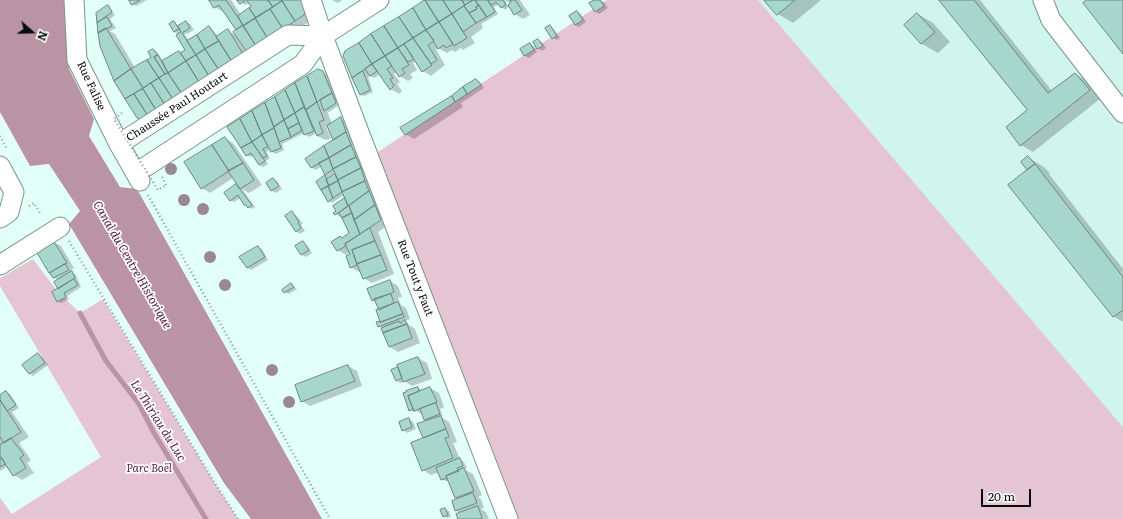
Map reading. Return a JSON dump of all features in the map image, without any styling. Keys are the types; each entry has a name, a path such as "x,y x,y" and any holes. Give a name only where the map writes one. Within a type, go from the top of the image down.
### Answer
{"street":[{"name":"Rue Falise","path":"74,0 78,60 119,144"},
{"path":"311,0 323,36"},
{"path":"138,177 302,64 323,36 379,0"},
{"path":"1043,0 1051,20 1123,113"},
{"name":"Chaussée Paul Houtart","path":"138,177 119,144 288,35 323,36"},
{"name":"Rue Tout y Faut","path":"323,36 508,519"},
{"path":"0,166 14,192 8,212 0,218"},
{"path":"0,265 60,227"}],"path":[{"path":"122,113 114,119 158,190 166,185"},
{"path":"138,177 330,519"},
{"path":"34,203 41,215"},
{"path":"60,227 238,519"}],"shaded area":[{"path":"758,0 1123,0 1123,270 1112,285 1123,313 1123,427"}],"green space":[{"path":"607,0 758,0 1123,427 1123,519 508,519 369,158"},
{"name":"Parc Boël","path":"33,259 57,291 80,313 103,299 238,519 0,519 0,498 12,514 101,457 0,286 0,278"}],"water":[{"name":"Canal du Centre Historique","path":"0,0 67,0 69,69 94,119 89,136 120,187 137,189 322,519 251,519 224,483 69,224 80,211 49,164 30,166 0,112"}],"building":[{"path":"129,0 140,0 132,5"},
{"path":"209,0 226,0 243,25 236,30 219,5 214,8"},
{"path":"237,0 244,0 245,1 240,4"},
{"path":"247,0 268,0 273,7 256,18 249,8 251,7"},
{"path":"268,0 283,0 273,7"},
{"path":"302,0 305,10 304,15 295,21 282,1"},
{"path":"425,0 439,22 426,30 413,8"},
{"path":"425,0 443,0 452,14 439,22"},
{"path":"443,0 462,0 465,5 452,14"},
{"path":"462,0 473,0 465,5"},
{"path":"475,0 479,5 476,7 477,9 469,13 464,6"},
{"path":"475,0 488,0 495,12 487,17"},
{"path":"488,0 503,0 506,5 501,8 496,2 491,5"},
{"path":"510,0 515,0 522,10 514,15 508,5 511,2"},
{"path":"595,0 600,0 604,6 595,12 589,3"},
{"path":"764,0 795,0 777,15"},
{"path":"939,0 974,0 1048,93 1075,73 1090,90 1020,146 1006,127 1027,110"},
{"path":"1087,0 1123,0 1123,54 1083,3"},
{"path":"282,1 295,21 283,29 270,9"},
{"path":"108,5 112,12 97,23 96,13"},
{"path":"479,5 487,17 476,23 469,13 477,9 476,7"},
{"path":"464,6 476,23 463,32 452,14"},
{"path":"249,8 256,18 243,26 238,16"},
{"path":"413,8 426,30 413,38 399,17"},
{"path":"270,9 283,29 268,39 255,18"},
{"path":"577,11 583,20 575,25 569,16"},
{"path":"917,13 935,32 921,44 904,25"},
{"path":"452,14 467,38 454,46 439,22"},
{"path":"107,17 112,26 98,33 97,23"},
{"path":"399,17 413,38 398,48 384,26"},
{"path":"255,18 268,39 256,46 243,26"},
{"path":"174,21 179,29 174,32 169,24"},
{"path":"186,21 190,28 182,33 196,55 186,61 180,53 185,50 176,35 181,32 178,26"},
{"path":"438,22 453,44 446,48 444,45 438,49 426,30"},
{"path":"243,25 256,46 247,52 233,32"},
{"path":"550,25 557,36 552,39 545,28"},
{"path":"209,26 219,41 205,49 197,35"},
{"path":"384,26 398,48 385,56 371,34"},
{"path":"106,28 131,69 114,81 100,46 98,33"},
{"path":"228,29 243,54 232,62 216,37"},
{"path":"426,30 434,41 428,45 437,60 431,64 413,38"},
{"path":"371,34 385,56 372,64 359,43"},
{"path":"197,35 205,49 196,55 187,41"},
{"path":"413,38 432,65 422,72 404,44"},
{"path":"538,39 543,46 537,49 533,42"},
{"path":"219,41 232,62 219,70 205,49"},
{"path":"359,43 372,64 352,78 343,56 345,51"},
{"path":"530,43 534,50 524,56 520,49"},
{"path":"404,44 414,59 408,62 398,48"},
{"path":"398,48 409,65 402,69 405,73 399,77 385,56"},
{"path":"153,49 158,55 154,57 165,74 159,78 147,60 151,57 148,52"},
{"path":"205,49 219,70 209,76 196,55"},
{"path":"179,51 186,61 168,73 162,61"},
{"path":"158,55 168,73 165,74 154,57"},
{"path":"196,55 209,76 199,82 186,61"},
{"path":"385,56 392,66 387,69 393,78 390,79 394,86 390,90 372,64"},
{"path":"147,60 159,78 143,88 131,69"},
{"path":"186,61 199,82 182,94 168,73"},
{"path":"372,64 377,71 370,76 365,69"},
{"path":"131,69 143,88 125,99 114,81"},
{"path":"318,69 323,71 332,93 317,102 307,76"},
{"path":"363,71 370,90 360,95 352,78"},
{"path":"168,73 182,94 173,99 159,78"},
{"path":"307,76 317,102 306,110 295,83"},
{"path":"159,78 173,99 165,105 151,83"},
{"path":"476,79 481,85 467,94 463,87"},
{"path":"151,83 165,105 156,110 143,89"},
{"path":"295,83 304,107 295,113 285,90"},
{"path":"463,87 467,94 455,102 452,96"},
{"path":"143,89 156,110 148,116 134,94"},
{"path":"285,90 295,113 284,120 275,97"},
{"path":"332,93 336,103 324,111 320,100"},
{"path":"134,94 148,116 142,120 137,118 125,99"},
{"path":"452,96 455,102 405,135 400,128"},
{"path":"275,97 284,120 274,127 265,103"},
{"path":"317,102 324,120 319,122 323,133 317,136 306,110"},
{"path":"265,103 274,128 262,135 252,111"},
{"path":"304,107 314,131 304,135 295,113"},
{"path":"252,111 262,135 252,142 240,119"},
{"path":"295,113 299,123 288,129 284,120"},
{"path":"341,117 346,132 333,140 327,126"},
{"path":"240,119 252,142 241,148 227,127"},
{"path":"284,120 291,137 279,142 274,127"},
{"path":"299,123 302,130 291,137 288,129"},
{"path":"274,128 281,148 271,152 262,135"},
{"path":"346,132 351,145 329,158 324,146"},
{"path":"262,135 268,146 263,149 267,156 263,158 252,142"},
{"path":"225,137 243,163 229,171 212,145"},
{"path":"252,142 265,161 259,165 251,153 246,156 241,148"},
{"path":"212,145 229,171 201,189 184,162"},
{"path":"351,145 356,157 333,169 329,158"},
{"path":"324,146 329,158 311,168 305,159"},
{"path":"1028,156 1035,164 1027,170 1021,162"},
{"path":"356,157 361,168 338,180 333,169"},
{"path":"329,158 333,169 325,175 319,163"},
{"path":"243,163 254,180 240,189 228,171"},
{"path":"1035,164 1123,277 1123,310 1113,317 1008,185"},
{"path":"361,168 365,181 342,192 338,180"},
{"path":"335,174 338,181 329,186 326,180"},
{"path":"325,175 329,186 321,190 316,182"},
{"path":"273,178 279,186 271,191 266,183"},
{"path":"338,181 342,192 333,198 328,186"},
{"path":"365,181 369,191 348,206 342,192"},
{"path":"236,184 252,205 248,208 244,205 238,195 230,201 224,193"},
{"path":"328,186 333,198 328,202 321,190"},
{"path":"369,191 375,205 354,220 349,206"},
{"path":"345,198 348,206 335,215 333,213 336,211 333,206"},
{"path":"375,205 381,220 360,234 354,220"},
{"path":"349,206 352,213 342,218 339,213"},
{"path":"292,211 301,228 296,232 285,216"},
{"path":"352,213 360,234 345,244 346,246 337,251 331,242 340,236 342,238 349,233 342,218"},
{"path":"370,228 375,241 352,250 357,265 350,268 346,256 350,254 345,244"},
{"path":"53,240 67,263 49,273 36,251"},
{"path":"303,241 309,250 301,255 295,246"},
{"path":"375,241 381,255 357,264 352,250"},
{"path":"258,246 265,257 247,268 239,257"},
{"path":"381,255 387,270 363,279 357,264"},
{"path":"65,264 69,270 53,278 50,273"},
{"path":"72,271 75,278 58,289 54,282"},
{"path":"74,279 78,285 64,293 66,297 57,302 52,292"},
{"path":"390,280 394,292 372,301 367,289"},
{"path":"291,283 294,287 284,293 282,290"},
{"path":"391,294 394,303 379,310 374,299"},
{"path":"398,302 403,314 380,322 376,310"},
{"path":"403,314 404,317 378,327 376,322"},
{"path":"405,320 407,324 383,333 381,328 399,321 400,323"},
{"path":"407,324 412,338 389,347 383,333"},
{"path":"38,353 45,363 29,374 22,365"},
{"path":"418,357 425,374 403,382 397,365"},
{"path":"348,365 355,381 301,402 295,385"},
{"path":"398,367 402,378 396,381 391,370"},
{"path":"418,387 419,391 408,396 413,409 409,411 403,393"},
{"path":"430,387 437,402 414,411 408,396"},
{"path":"6,391 16,405 7,411 0,400 0,395"},
{"path":"0,400 21,432 4,443 0,437"},
{"path":"436,403 440,414 424,420 420,409"},
{"path":"441,416 446,429 423,438 417,424"},
{"path":"409,418 412,427 402,431 399,422"},
{"path":"446,429 449,437 445,438 453,458 422,471 411,443"},
{"path":"11,438 24,455 20,458 26,468 13,476 0,456 0,445"},
{"path":"2,458 5,464 0,467 0,459"},
{"path":"460,458 463,466 457,468 459,471 446,476 447,478 441,480 436,468"},
{"path":"464,468 474,491 455,498 446,476"},
{"path":"473,493 477,503 455,511 452,501"},
{"path":"478,506 482,518 458,519 456,514"},
{"path":"445,508 448,515 443,517 440,510"}],"waterway":[{"name":"Le Thiriau du Luc","path":"80,313 106,361 139,404 154,433 206,519"}]}
